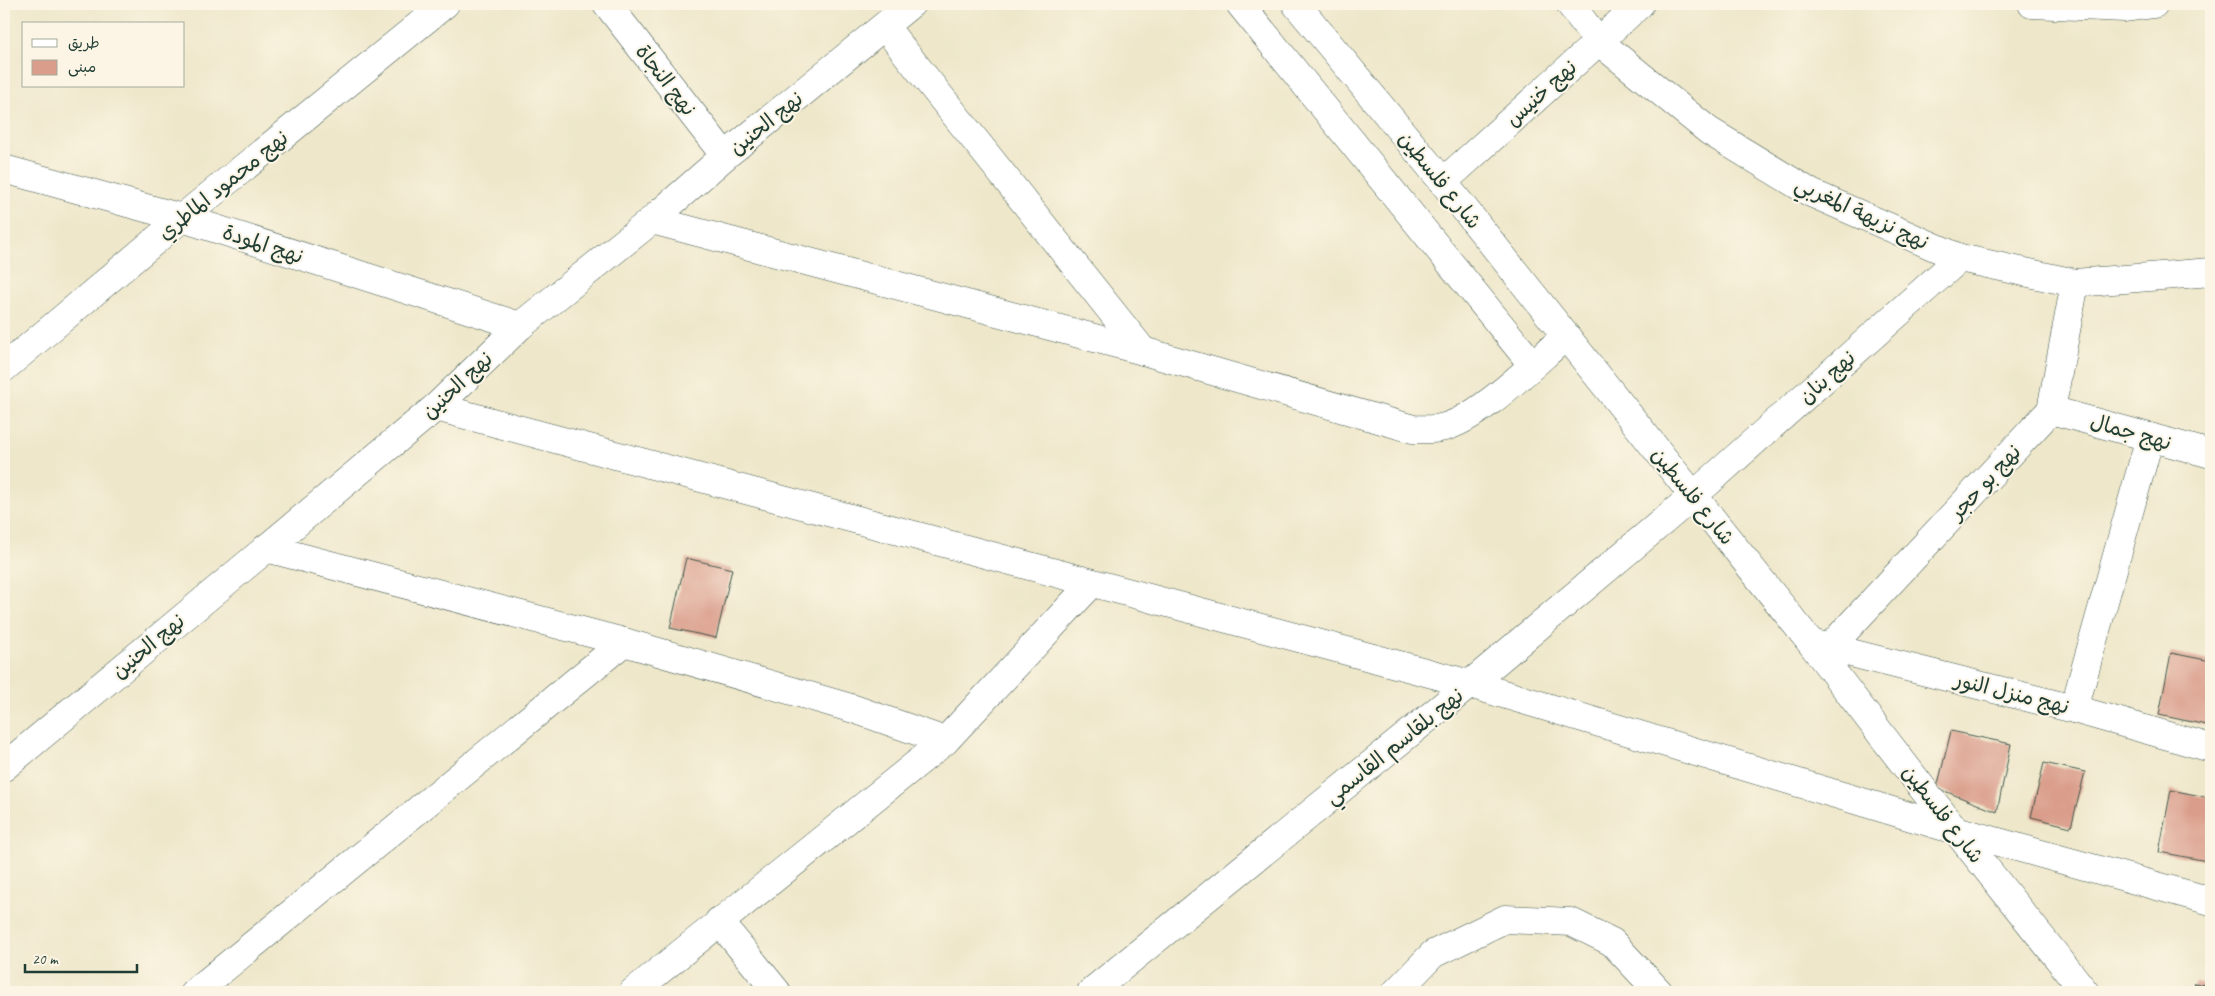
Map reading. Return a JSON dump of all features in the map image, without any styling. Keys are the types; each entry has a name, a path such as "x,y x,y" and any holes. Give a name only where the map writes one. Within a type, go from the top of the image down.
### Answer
{"street":[{"name":"نهج محمود الماطري","path":"4,368 182,218 444,4"},
{"name":"نهج النجاة","path":"607,4 724,156"},
{"name":"نهج الحنين","path":"4,766 436,407 520,326 652,220 724,156 911,4"},
{"path":"1240,4 1532,364"},
{"name":"شارع فلسطين","path":"1296,4 1443,182 1694,496 1820,645 1955,830 2085,992"},
{"name":"نهج نزيهة المغربي","path":"1570,4 1598,41 1709,131 1811,193 1960,258 2074,284 2211,272"},
{"name":"نهج خنيس","path":"1443,182 1640,4"},
{"path":"2032,4 2125,8 2154,4"},
{"path":"884,27 1143,351"},
{"name":"نهج المودة","path":"4,169 182,218 520,326"},
{"path":"652,220 1143,351 1413,429 1441,428 1462,420 1487,403 1566,336"},
{"name":"نهج بنان","path":"1694,496 1960,258"},
{"path":"2051,410 2074,284"},
{"path":"436,407 1470,684 1955,830 2211,901"},
{"name":"نهج جمال","path":"2051,410 2211,454"},
{"name":"نهج بو حجر","path":"1820,645 2051,410"},
{"path":"2074,709 2150,437"},
{"name":"نهج بلقاسم القاسمي","path":"1091,992 1470,684 1694,496"},
{"path":"266,548 624,642 854,709 945,740"},
{"path":"633,992 945,740 1092,582"},
{"path":"195,992 624,642"},
{"name":"نهج منزل النور","path":"1820,645 2074,709 2211,748"},
{"path":"1396,992 1433,954 1505,919 1571,922 1612,942 1659,992"},
{"path":"720,921 777,992"}],"building":[{"path":"686,558 732,569 716,638 670,628"},
{"path":"2171,653 2211,661 2211,726 2159,715"},
{"path":"1951,731 2011,744 1997,812 1937,788"},
{"path":"2044,763 2085,772 2071,827 2031,817"},
{"path":"2171,790 2211,798 2211,841 2207,861 2159,852"},
{"path":"2195,983 2211,986 2211,992 2192,992"}]}
